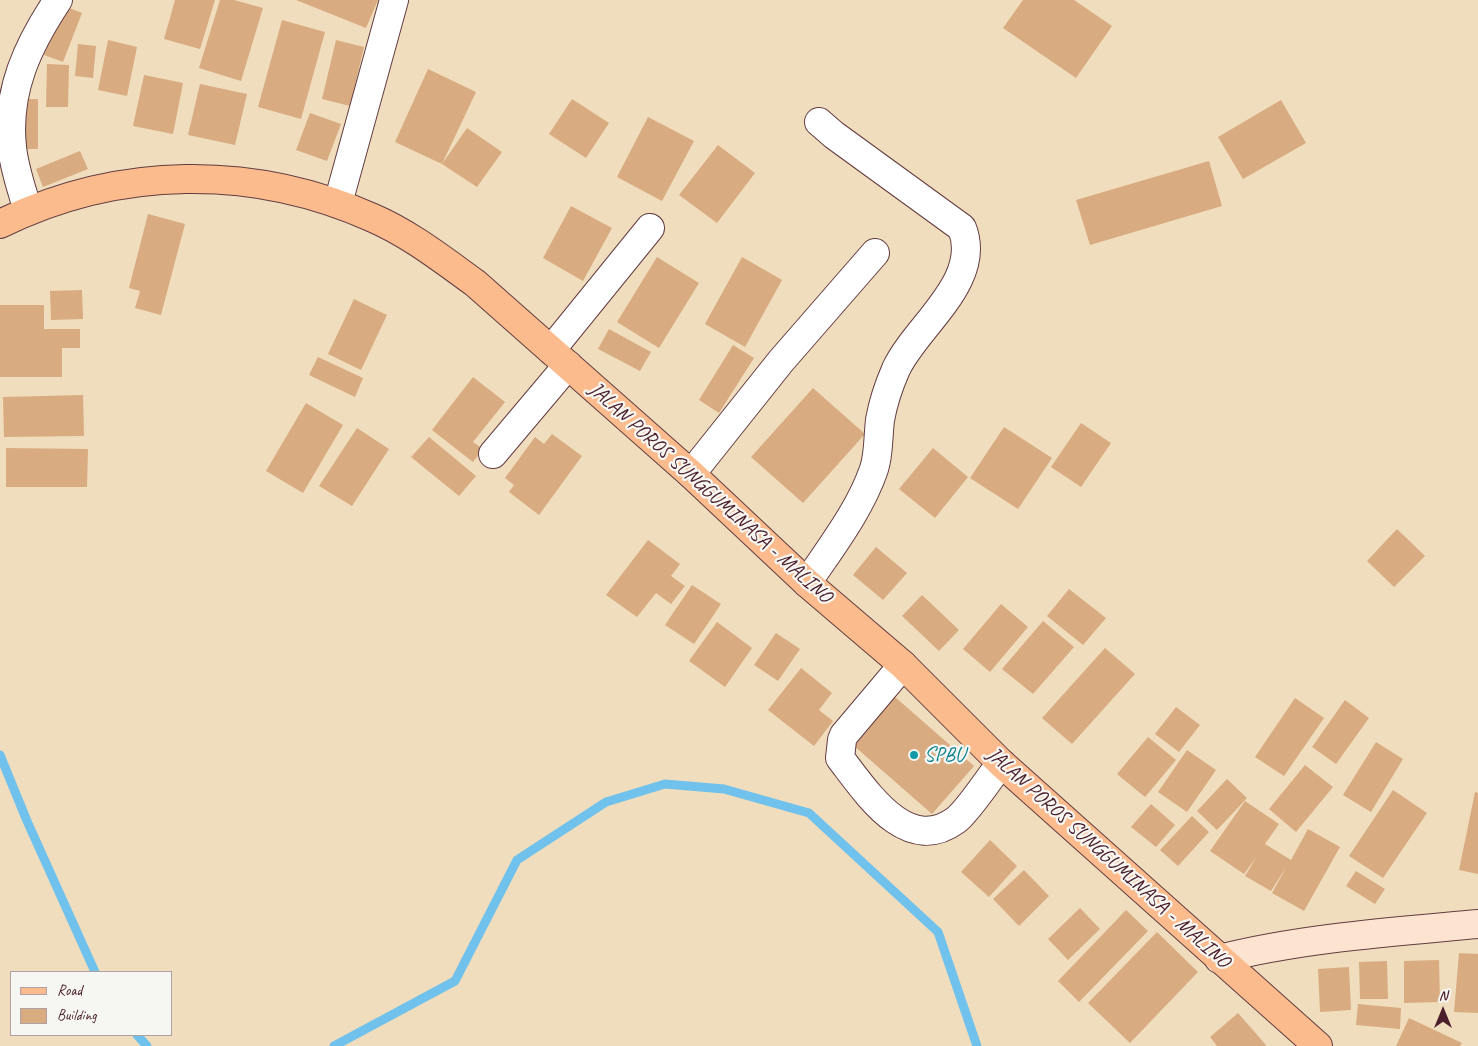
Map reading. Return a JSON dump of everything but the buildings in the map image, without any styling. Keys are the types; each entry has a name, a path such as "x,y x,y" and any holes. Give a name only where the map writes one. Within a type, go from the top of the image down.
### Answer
{"main road":[{"name":"JALAN POROS SUNGGUMINASA - MALINO","path":"0,224 28,211 111,185 174,177 252,182 338,204 375,218 441,258 475,283 691,474 807,584 903,665 1001,763 1318,1046"},
{"path":"1219,959 1256,950 1306,943 1478,924"}],"street":[{"path":"28,211 12,148 11,117 16,81 38,30 58,0"},
{"path":"338,204 394,0"},
{"path":"807,584 851,516 875,467 880,418 897,368 909,347 933,319 954,287 967,257 966,238 962,228 834,136 819,122"},
{"path":"492,454 650,228"},
{"path":"691,474 782,361 875,253"},
{"path":"903,665 844,735 840,750 840,758 893,820 914,830 932,832 956,819 1001,763"}],"waterway":[{"path":"0,755 27,821 95,971"},
{"path":"334,1046 455,981 517,860 606,802 665,784 724,789 809,813 938,932 977,1046"},
{"path":"138,1036 147,1046"}],"place":[{"name":"SPBU","path":"914,755"}]}
